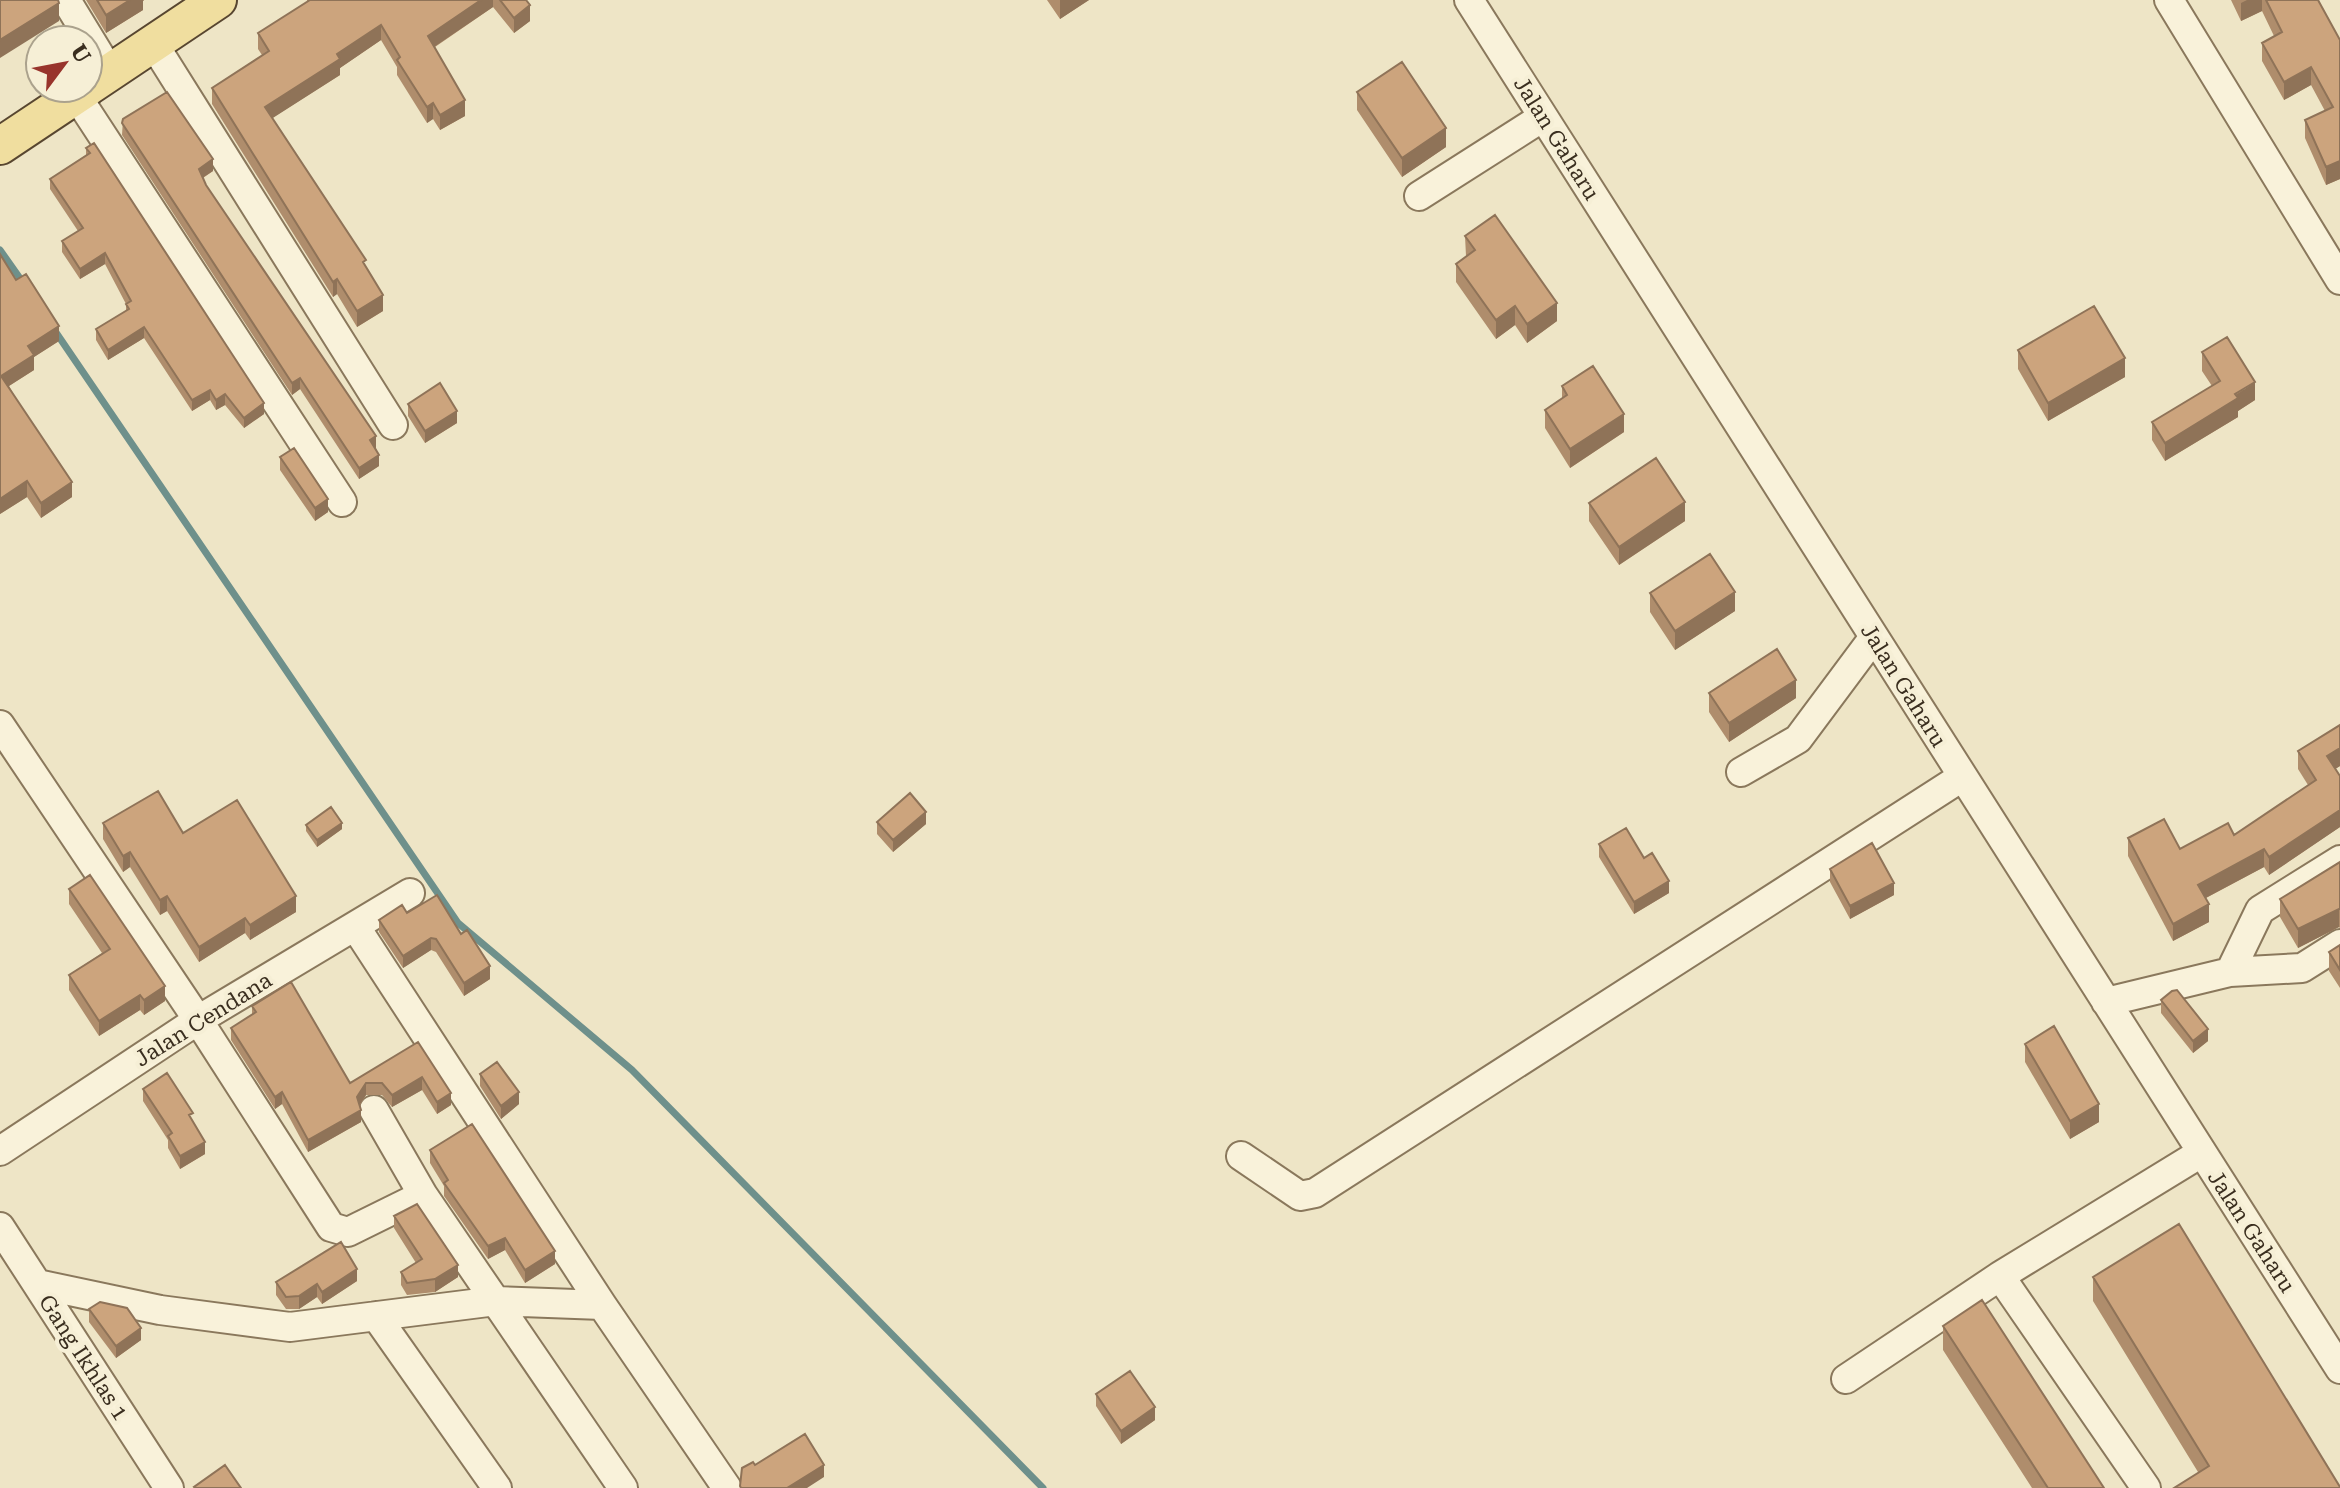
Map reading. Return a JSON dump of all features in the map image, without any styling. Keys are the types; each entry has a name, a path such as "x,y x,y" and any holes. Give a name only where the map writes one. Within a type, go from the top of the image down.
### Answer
{"main road":[{"path":"104,76 218,0"},
{"path":"0,146 63,104"}],"street":[{"path":"66,0 73,24"},
{"name":"Jalan Gaharu","path":"1469,0 2340,1369"},
{"path":"2169,0 2340,280"},
{"path":"153,43 393,425"},
{"path":"101,104 342,502"},
{"path":"1419,196 1543,117"},
{"path":"1741,772 1798,739 1874,637"},
{"path":"0,725 198,1020 334,1230 348,1232 423,1195"},
{"path":"1241,1156 1300,1196 1315,1193 1962,777"},
{"path":"2230,972 2260,910 2340,860"},
{"name":"Jalan Cendana","path":"0,1151 198,1020 410,893"},
{"path":"355,926 602,1305 727,1488"},
{"path":"2106,1002 2230,972 2302,968 2340,944"},
{"path":"374,1110 423,1195 623,1488"},
{"path":"1846,1379 2000,1276 2201,1153"},
{"name":"Gang Ikhlas 1","path":"0,1227 169,1488"},
{"path":"2000,1276 2146,1488"},
{"path":"37,1284 160,1310 290,1327 496,1301 602,1305"},
{"path":"376,1316 497,1488"}],"building":[{"path":"0,0 58,0 59,3 0,40"},
{"path":"97,0 130,0 106,15"},
{"path":"310,0 481,0 428,36 465,100 440,115 433,103 427,107 397,60 400,57 381,25 337,54 340,59 265,107 366,260 363,262 383,295 357,311 337,279 333,282 212,88 269,51 258,33"},
{"path":"500,0 526,0 530,5 514,18"},
{"path":"2266,0 2318,0 2340,40 2340,161 2326,167 2305,120 2333,107 2311,67 2284,82 2262,43 2282,32"},
{"path":"1402,62 1446,128 1402,158 1357,92"},
{"path":"167,92 213,159 199,169 206,185 376,436 370,440 379,455 359,468 300,378 292,383 122,123 123,119"},
{"path":"94,143 264,403 244,418 225,394 216,400 210,390 192,400 144,327 108,350 96,329 129,309 126,304 131,301 105,253 80,269 62,241 83,228 50,179 90,153 86,148"},
{"path":"1495,215 1557,303 1527,324 1515,306 1496,320 1456,264 1475,250 1465,236"},
{"path":"0,254 16,280 26,274 59,326 28,346 34,355 1,376 72,482 41,503 27,481 0,499"},
{"path":"2094,306 2125,358 2048,403 2018,350"},
{"path":"2227,337 2255,382 2235,394 2238,398 2165,443 2152,422 2220,381 2202,352"},
{"path":"1593,366 1624,414 1570,449 1545,410 1567,395 1562,386"},
{"path":"440,383 457,411 425,431 408,404"},
{"path":"294,448 328,499 315,508 280,457"},
{"path":"1656,458 1685,502 1619,547 1589,503"},
{"path":"1710,554 1735,592 1675,631 1650,593"},
{"path":"1777,649 1796,680 1729,723 1709,693"},
{"path":"2340,725 2340,748 2327,756 2340,776 2340,810 2269,857 2264,849 2198,885 2209,904 2173,924 2128,838 2164,819 2180,849 2228,823 2234,835 2316,780 2298,751"},
{"path":"158,791 183,833 237,800 296,896 250,925 245,918 199,947 167,896 160,900 130,852 123,856 103,823"},
{"path":"910,793 926,812 893,840 877,822"},
{"path":"331,807 342,823 317,840 306,825"},
{"path":"1626,828 1644,858 1652,853 1669,881 1634,902 1599,844"},
{"path":"1872,843 1894,883 1850,906 1830,869"},
{"path":"2340,862 2340,909 2298,929 2280,899"},
{"path":"90,875 165,986 144,1000 140,995 99,1021 69,975 110,949 69,889"},
{"path":"437,895 461,934 467,930 490,966 464,983 436,939 431,938 403,956 379,920 402,905 407,913"},
{"path":"2340,945 2340,970 2329,952"},
{"path":"291,982 350,1083 418,1042 451,1093 437,1102 422,1077 392,1095 382,1083 366,1083 357,1097 361,1110 308,1140 282,1092 275,1097 231,1028 256,1012 252,1006"},
{"path":"2177,990 2208,1029 2193,1041 2161,1000"},
{"path":"2054,1026 2099,1104 2070,1121 2025,1044"},
{"path":"497,1062 519,1092 501,1106 480,1074"},
{"path":"167,1073 193,1113 189,1115 205,1142 180,1156 168,1136 172,1133 143,1089"},
{"path":"472,1124 555,1251 525,1270 505,1238 488,1246 444,1183 448,1180 430,1150"},
{"path":"417,1204 458,1265 435,1279 407,1283 401,1272 422,1259 394,1216"},
{"path":"2179,1224 2340,1488 2174,1488 2209,1466 2093,1277"},
{"path":"341,1242 357,1269 322,1292 317,1284 299,1296 286,1297 276,1282"},
{"path":"1982,1300 2104,1488 2048,1488 1943,1326"},
{"path":"100,1302 127,1308 141,1328 116,1346 89,1309"},
{"path":"1130,1371 1155,1407 1121,1431 1096,1394"},
{"path":"805,1434 824,1465 787,1488 741,1488 742,1468 753,1462 755,1465"},
{"path":"225,1465 241,1488 194,1487"}],"waterway":[{"path":"0,250 24,284"},
{"path":"55,331 458,923 632,1070 1043,1488"}]}
